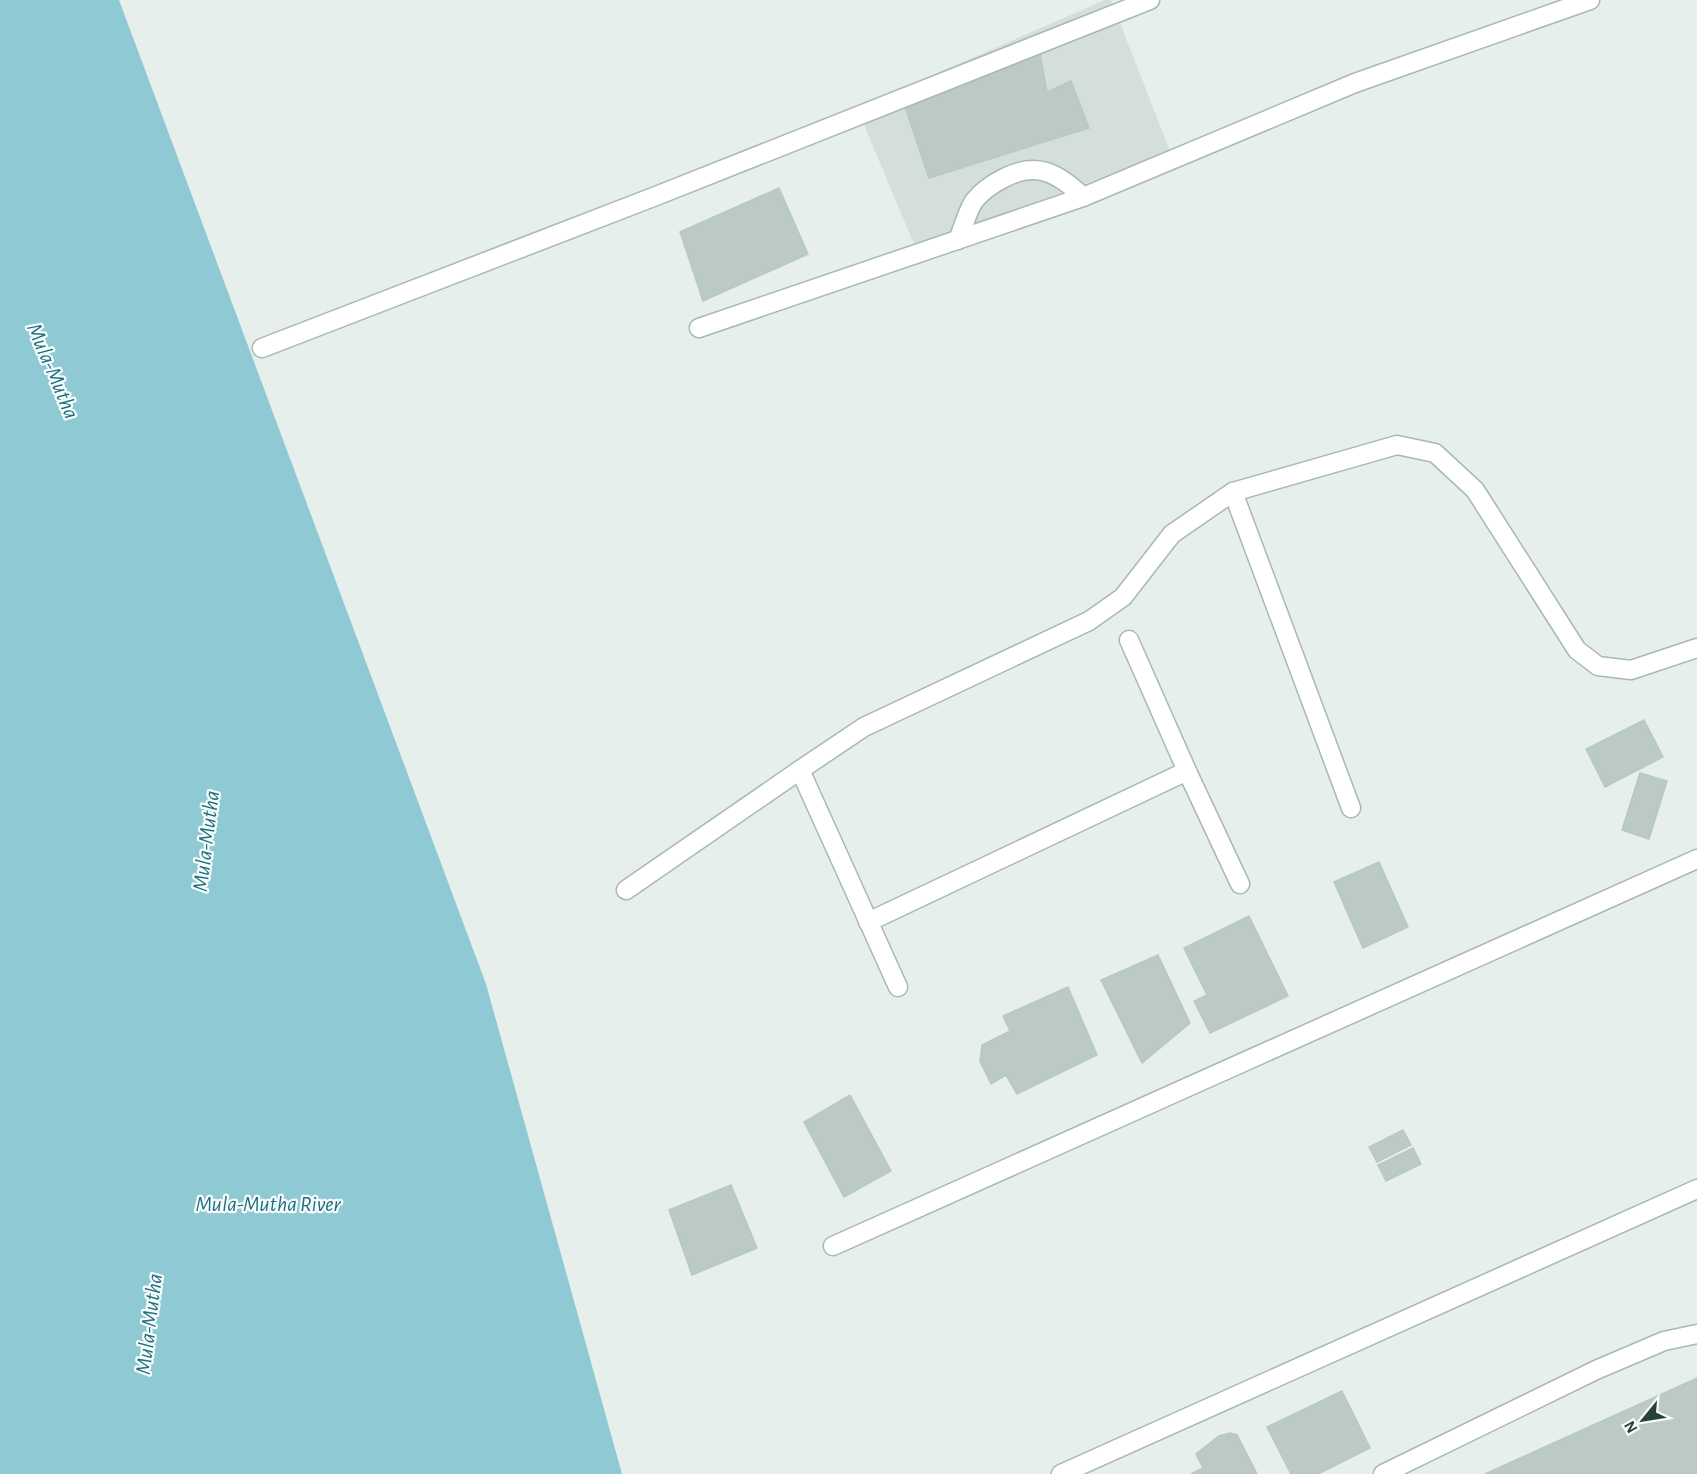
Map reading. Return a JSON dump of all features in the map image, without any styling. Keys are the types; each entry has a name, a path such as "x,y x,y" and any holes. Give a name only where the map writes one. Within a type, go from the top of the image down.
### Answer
{"street":[{"path":"262,348 656,196 1149,0"},
{"path":"699,328 1083,197 1355,83 1590,0"},
{"path":"958,240 973,203 984,190 1013,174 1029,170 1047,171 1064,179 1083,197"},
{"path":"626,890 864,727 1089,621 1123,597 1172,534 1233,492 1397,446 1436,453 1475,490 1577,650 1598,666 1631,670 1697,648"},
{"path":"1233,492 1351,808"},
{"path":"1129,640 1240,884"},
{"path":"800,770 898,987"},
{"path":"868,922 1187,771"},
{"path":"833,1246 1697,859"},
{"path":"1061,1474 1697,1189"},
{"path":"1383,1474 1596,1370 1664,1341 1697,1334"}],"shaded area":[{"path":"1105,0 1111,0 1170,151 916,249 857,108"}],"water":[{"name":"Mula-Mutha River","path":"0,0 119,0 486,984 622,1474 0,1474"}],"building":[{"path":"1040,53 1047,92 1071,81 1089,128 929,178 905,107"},
{"path":"779,188 808,254 703,301 680,232"},
{"path":"1644,720 1663,757 1605,787 1586,749"},
{"path":"1640,773 1667,781 1649,839 1622,830"},
{"path":"1379,862 1408,927 1363,948 1334,882"},
{"path":"1249,916 1288,996 1210,1033 1194,1001 1207,995 1184,948"},
{"path":"1158,955 1190,1023 1142,1063 1101,980"},
{"path":"1068,987 1097,1055 1017,1094 1006,1075 991,1084 980,1061 982,1045 1010,1031 1003,1016"},
{"path":"850,1095 891,1171 844,1197 804,1122"},
{"path":"1403,1130 1411,1145 1377,1162 1369,1147"},
{"path":"1413,1148 1421,1164 1386,1181 1378,1165"},
{"path":"731,1185 757,1248 692,1275 669,1210"},
{"path":"1697,1378 1697,1474 1485,1474"},
{"path":"1342,1391 1370,1448 1318,1474 1291,1474 1267,1427"},
{"path":"1230,1433 1237,1435 1257,1474 1191,1474 1203,1468 1196,1454 1219,1436"}],"water label":[{"name":"Mula-Mutha","path":"53,371"},
{"name":"Mula-Mutha","path":"206,841"},
{"name":"Mula-Mutha","path":"149,1324"}]}
